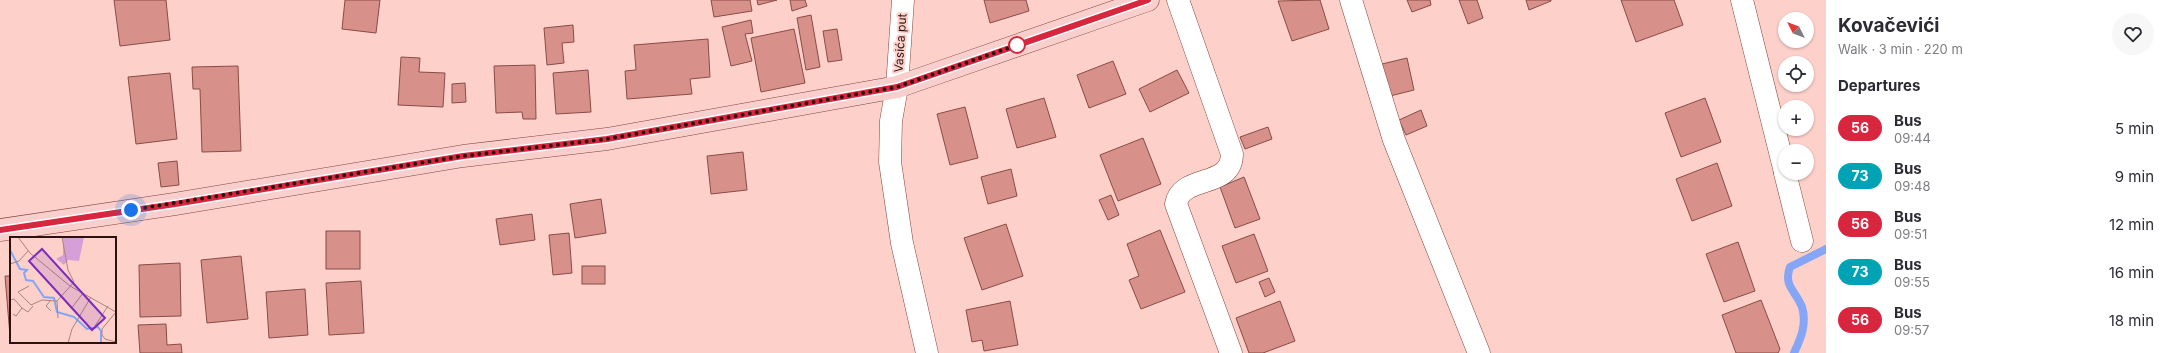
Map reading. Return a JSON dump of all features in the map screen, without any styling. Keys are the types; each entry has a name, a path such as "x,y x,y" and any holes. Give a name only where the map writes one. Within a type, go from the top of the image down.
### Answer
{"street":[{"name":"Vasića put","path":"903,0 897,87 891,121 890,162 902,243 927,353"},
{"path":"0,230 175,204 463,156 607,139 897,87 1148,0"},
{"path":"1178,0 1232,154 1232,164 1228,172 1183,190 1177,198 1176,204 1232,353"},
{"path":"1352,0 1394,140 1479,353"},
{"path":"1742,0 1778,145"},
{"path":"1787,180 1802,241"}],"building":[{"path":"114,0 166,0 170,40 120,46"},
{"path":"345,0 380,0 376,33 342,29"},
{"path":"711,0 750,0 752,11 714,17"},
{"path":"757,0 777,0 758,5"},
{"path":"790,0 805,0 807,6 792,11"},
{"path":"984,0 1026,0 1029,11 990,23"},
{"path":"1320,0 1329,29 1292,41 1278,1"},
{"path":"1407,0 1430,0 1431,5 1412,12"},
{"path":"1459,0 1477,0 1483,18 1468,24"},
{"path":"1526,0 1551,0 1551,1 1529,10"},
{"path":"1621,0 1674,0 1683,25 1636,42"},
{"path":"811,15 820,67 806,70 797,18"},
{"path":"751,20 753,33 745,34 752,61 731,66 722,27"},
{"path":"573,25 574,42 562,43 564,63 547,65 544,28"},
{"path":"794,29 805,83 761,92 751,38"},
{"path":"837,29 842,60 828,62 823,31"},
{"path":"708,39 710,77 690,79 692,94 627,99 625,71 636,70 634,45"},
{"path":"401,57 420,58 419,72 445,73 443,107 398,105"},
{"path":"1407,58 1414,90 1390,96 1382,64"},
{"path":"1113,61 1126,94 1089,108 1077,75"},
{"path":"535,65 536,119 523,119 522,112 496,113 494,66"},
{"path":"238,66 241,151 202,152 200,89 193,89 192,67"},
{"path":"588,70 591,112 556,114 553,73"},
{"path":"1177,70 1189,93 1150,112 1139,89"},
{"path":"170,73 177,139 136,144 128,77"},
{"path":"465,83 466,102 452,103 452,84"},
{"path":"1044,98 1056,137 1017,148 1006,109"},
{"path":"1705,98 1721,142 1681,157 1665,113"},
{"path":"965,107 978,158 950,165 937,114"},
{"path":"1421,110 1427,126 1406,135 1399,120"},
{"path":"1268,127 1272,139 1245,149 1240,137"},
{"path":"1143,138 1161,184 1118,201 1100,155"},
{"path":"743,152 747,190 711,194 707,156"},
{"path":"177,161 179,185 161,187 158,163"},
{"path":"1717,163 1732,206 1692,221 1676,179"},
{"path":"1011,169 1017,196 988,204 981,177"},
{"path":"1244,177 1260,219 1235,228 1220,187"},
{"path":"1111,195 1119,215 1108,220 1099,200"},
{"path":"601,199 606,233 575,238 570,204"},
{"path":"532,214 535,240 500,245 496,219"},
{"path":"1006,224 1023,276 982,290 964,238"},
{"path":"1160,230 1185,292 1141,309 1129,280 1139,276 1127,244"},
{"path":"326,231 360,231 360,269 326,269"},
{"path":"569,233 572,273 553,275 549,235"},
{"path":"1254,234 1268,271 1236,283 1222,246"},
{"path":"1738,242 1755,291 1724,302 1706,254"},
{"path":"241,256 248,319 207,323 201,260"},
{"path":"180,263 181,316 140,317 139,265"},
{"path":"582,266 605,266 605,284 582,284"},
{"path":"5,276 10,276 10,336"},
{"path":"1269,278 1275,292 1265,297 1259,282"},
{"path":"361,281 364,333 329,335 326,283"},
{"path":"305,289 308,335 269,338 266,292"},
{"path":"1761,300 1780,349 1778,353 1736,353 1722,315"},
{"path":"1010,301 1018,345 984,351 982,340 972,342 966,310"},
{"path":"1280,301 1295,341 1263,353 1249,353 1236,318"},
{"path":"166,324 167,345 181,344 182,353 140,353 138,325"}],"waterway":[{"path":"1794,353 1801,336 1804,319 1802,307 1789,284 1788,274 1790,267 1826,249"}],"bus line":[{"name":"56","path":"0,230 175,204 463,156 607,139 897,87 1148,0"}],"route":[{"path":"131,210 463,156 607,139 897,87 1017,45"}]}
